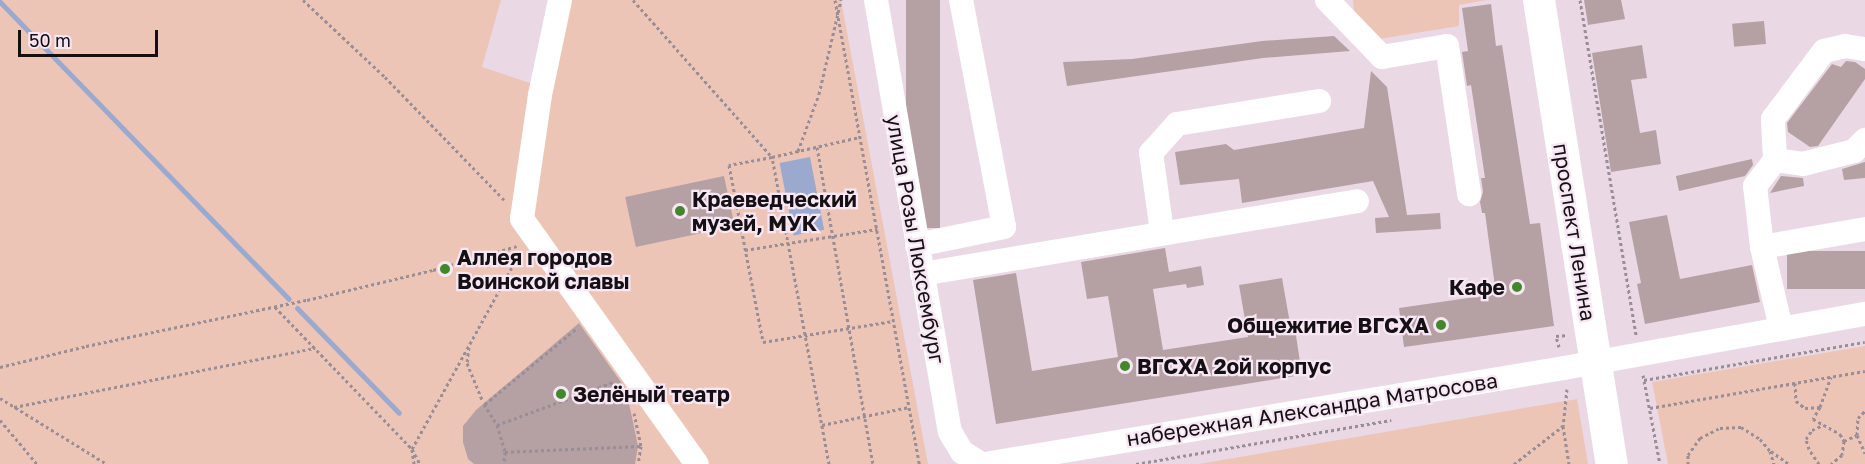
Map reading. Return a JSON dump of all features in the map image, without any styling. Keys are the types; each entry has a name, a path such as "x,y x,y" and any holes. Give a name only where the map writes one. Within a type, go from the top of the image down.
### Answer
{"main road":[{"name":"проспект Ленина","path":"1539,0 1594,363 1612,464"}],"street":[{"path":"560,0 540,95 522,219 526,229 697,464"},
{"name":"улица Розы Люксембург","path":"876,0 950,432 963,452 983,464"},
{"path":"917,245 1004,227 961,0"},
{"path":"1327,0 1382,57 1447,46 1468,194"},
{"path":"1781,328 1762,247 1755,186 1775,160 1773,119 1824,51 1845,46 1865,49"},
{"path":"1162,232 1152,153 1177,123 1319,101"},
{"path":"1775,160 1803,164 1854,151 1865,140"},
{"path":"922,274 1357,201"},
{"path":"1762,247 1865,229"},
{"name":"набережная Александра Матросова","path":"983,464 1594,363 1865,314"}],"path":[{"path":"303,0 385,77 522,219"},
{"path":"633,0 772,157 829,464"},
{"path":"836,0 919,464"},
{"path":"798,151 819,94 841,0"},
{"path":"1580,0 1639,354 1660,464"},
{"path":"860,137 729,165 763,342 894,321"},
{"path":"817,147 873,464"},
{"path":"745,250 877,229"},
{"path":"0,367 86,346 275,307 432,270 525,244 412,449 414,464"},
{"path":"275,307 412,449 420,464"},
{"path":"484,403 578,327"},
{"path":"1644,380 1865,342"},
{"path":"469,345 467,363 484,403 497,425 505,452 504,464"},
{"path":"15,407 315,348"},
{"path":"1650,408 1865,371"},
{"path":"1831,377 1813,419 1840,434 1844,441 1842,455 1831,464"},
{"path":"497,425 615,381"},
{"path":"1795,383 1796,401 1805,408 1820,407"},
{"path":"1555,392 1567,390 1563,426 1569,464"},
{"path":"0,398 107,464"},
{"path":"822,425 909,407"},
{"path":"1865,411 1858,418 1857,435 1865,453"},
{"path":"0,420 37,464"},
{"path":"1136,464 1392,420"},
{"path":"1819,464 1809,449 1806,439 1812,430 1823,425"},
{"path":"1514,464 1563,426"},
{"path":"1688,464 1688,454 1700,438 1720,428 1741,427 1760,439 1770,451 1789,464"},
{"path":"1844,441 1857,435"},
{"path":"505,452 641,446"},
{"path":"1770,451 1774,464"}],"shaded area":[{"path":"0,0 501,0 482,67 548,89 566,0 841,0 928,464 0,464"},
{"path":"1353,0 1487,0 1459,5 1459,26 1379,39 1355,20"},
{"path":"1865,346 1865,464 1668,464 1652,382"},
{"path":"1577,399 1588,464 1199,464"}],"water":[{"path":"810,157 824,230 794,236 780,163"}],"building":[{"path":"906,0 940,0 940,228 906,228"},
{"path":"1584,0 1621,0 1625,19 1588,25"},
{"path":"1491,4 1496,46 1502,45 1530,224 1540,223 1554,326 1404,347 1399,308 1496,294 1485,213 1482,213 1480,202 1483,192 1481,178 1485,178 1471,85 1467,86 1462,52 1468,51 1462,8"},
{"path":"1764,21 1766,44 1734,47 1732,24"},
{"path":"1334,36 1350,51 1263,58 1067,86 1063,62 1132,59 1262,41"},
{"path":"1642,45 1647,78 1631,80 1640,133 1656,130 1661,164 1611,172 1592,53"},
{"path":"1846,61 1855,62 1865,69 1865,79 1818,146 1810,147 1788,132 1787,123 1832,64 1841,67"},
{"path":"1371,71 1387,87 1407,215 1440,213 1441,229 1376,233 1375,218 1389,217 1373,181 1242,203 1239,179 1180,185 1175,152 1226,144 1234,150 1364,128"},
{"path":"1752,159 1753,165 1745,176 1679,191 1676,176"},
{"path":"1865,162 1865,178 1844,180 1842,169"},
{"name":"Краеведческий музей, МУК","path":"724,176 735,226 636,247 625,197"},
{"path":"1781,176 1803,178 1804,186 1770,193"},
{"path":"1667,215 1680,279 1752,265 1760,302 1645,324 1637,284 1641,283 1629,222"},
{"path":"1165,248 1169,272 1201,266 1204,285 1187,288 1186,284 1153,289 1163,350 1248,337 1239,285 1282,278 1291,329 1295,329 1302,375 996,424 973,280 1016,273 1032,371 1118,357 1108,296 1087,299 1081,262"},
{"path":"1787,251 1865,251 1865,289 1787,289"},
{"name":"Зелёный театр","path":"579,323 626,389 638,446 635,464 474,464 468,459 463,442 463,426 476,410"}],"waterway":[{"path":"0,2 289,299"},
{"path":"297,308 399,413"}],"place":[{"name":"Краеведческий музей, МУК","path":"680,211"},
{"name":"Аллея городов Воинской славы","path":"445,269"},
{"name":"Кафе","path":"1517,287"},
{"name":"Общежитие ВГСХА","path":"1441,325"},
{"name":"ВГСХА 2ой корпус","path":"1125,366"},
{"name":"Зелёный театр","path":"561,394"}]}
